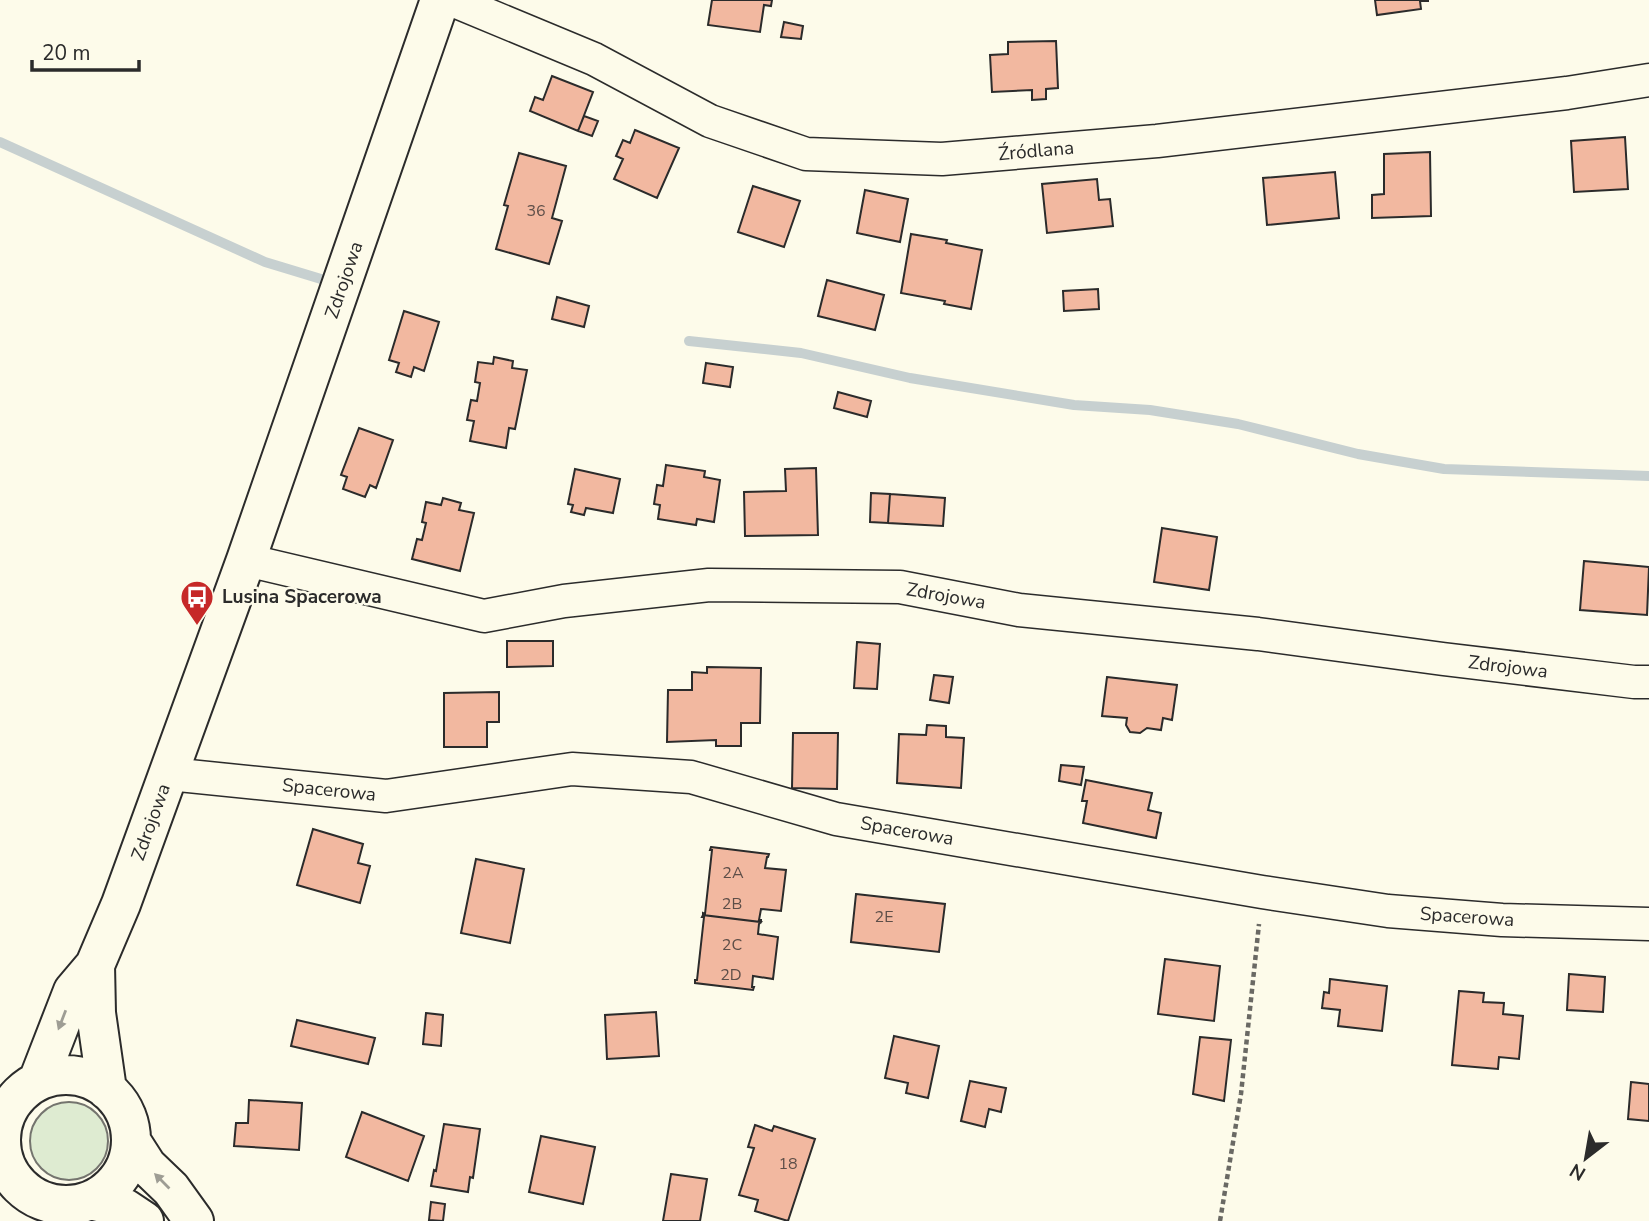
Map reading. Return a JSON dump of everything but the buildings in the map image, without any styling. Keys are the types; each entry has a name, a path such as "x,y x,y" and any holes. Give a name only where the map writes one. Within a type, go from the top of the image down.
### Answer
{"street":[{"name":"Zdrojowa","path":"38,1081 73,991 95,965 121,904 246,560 440,0"},
{"name":"Źródlana","path":"452,0 594,59 710,121 806,154 942,159 1143,142 1567,93 1649,80"},
{"name":"Zdrojowa","path":"246,560 484,616 564,601 709,585 900,587 1019,610 1258,634 1457,661 1649,682"},
{"name":"Spacerowa","path":"169,774 386,796 572,769 691,776 836,819 1262,892 1388,911 1503,920 1649,924"},
{"name":"Zdrojowa","path":"95,965 96,1013 107,1090"},
{"path":"73,1075 92,1080 107,1090 121,1105 129,1122 131,1141 128,1160 120,1177 107,1191 92,1200 73,1205 55,1205 37,1199 21,1188 9,1173 2,1155 0,1137 4,1119 12,1103 24,1090 38,1081 55,1076 73,1075"},
{"path":"131,1141 148,1166 171,1189 194,1221"},
{"path":"0,1208 7,1204 37,1199"},
{"path":"92,1200 127,1209 144,1221"}],"path":[{"path":"1220,1221 1241,1094 1262,892"}],"green space":[{"path":"69,1102 84,1105 96,1114 105,1126 108,1141 105,1156 96,1168 84,1177 69,1180 54,1177 42,1168 33,1156 30,1141 33,1126 42,1114 54,1105"}],"waterway":[{"path":"0,142 265,262 321,279"},
{"path":"689,341 801,353 910,378 1074,405 1150,410 1238,424 1358,454 1444,469 1649,476"}],"place":[{"name":"Lusina Spacerowa","path":"197,627"}]}
